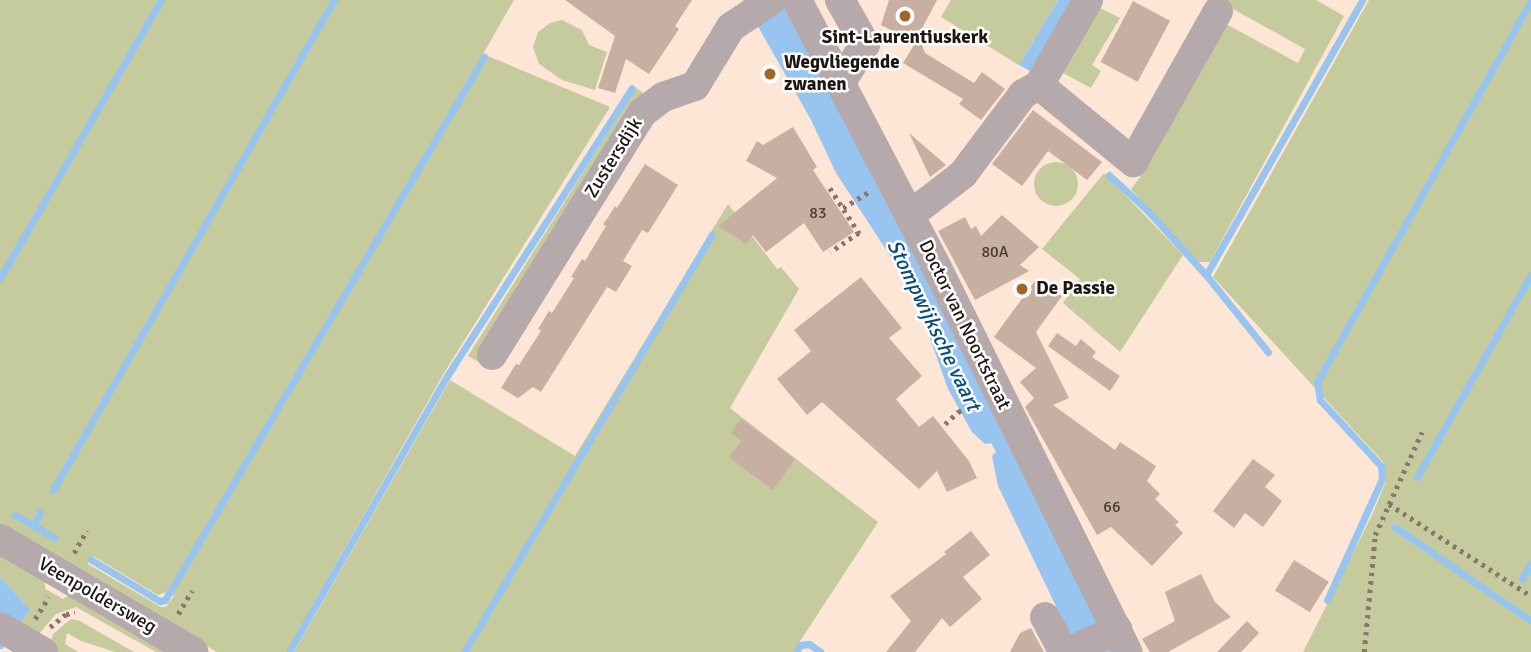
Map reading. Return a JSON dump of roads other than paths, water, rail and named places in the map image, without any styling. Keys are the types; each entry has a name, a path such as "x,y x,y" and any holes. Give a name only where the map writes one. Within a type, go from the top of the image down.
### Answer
{"street":[{"name":"Doctor van Noortstraat","path":"797,0 910,215 1117,639"},
{"path":"840,0 865,44 841,82"},
{"path":"910,215 963,174 1023,94 1039,85 1088,0"},
{"name":"Zustersdijk","path":"492,355 642,113 663,97 695,86 731,27 760,7"},
{"path":"1039,85 1133,162 1218,11"},
{"name":"Veenpoldersweg","path":"0,539 193,652"},
{"path":"1045,617 1062,649 1073,650 1117,639"},
{"path":"0,627 39,650"}],"water":[{"name":"Stompwijksche vaart","path":"743,0 782,0 921,264 1112,652 1078,652 998,486 992,456 996,452 991,443 985,444 972,432 948,389 913,291 836,173 811,120"},
{"path":"1058,0 1071,0 1053,38 1030,71 1019,65"},
{"path":"0,577 30,609 20,624 0,612"}],"waterway":[{"path":"0,278 161,0"},
{"path":"53,490 334,0"},
{"path":"1268,352 1206,275 1362,0"},
{"path":"1327,600 1382,479 1381,466 1320,400 1317,382 1531,0"},
{"path":"90,559 160,601 165,600 484,57"},
{"path":"290,650 447,376 632,88"},
{"path":"1109,175 1146,209 1206,275"},
{"path":"464,652 712,234"},
{"path":"1417,477 1531,275"},
{"path":"33,526 40,512"},
{"path":"15,515 55,538"},
{"path":"1395,527 1531,621"},
{"path":"1522,579 1531,563"},
{"path":"796,652 800,645 809,644 821,652"}],"place":[{"name":"Sint-Laurentiuskerk","path":"905,16"},
{"name":"Wegvliegende zwanen","path":"770,74"},
{"name":"De Passie","path":"1022,289"}]}
